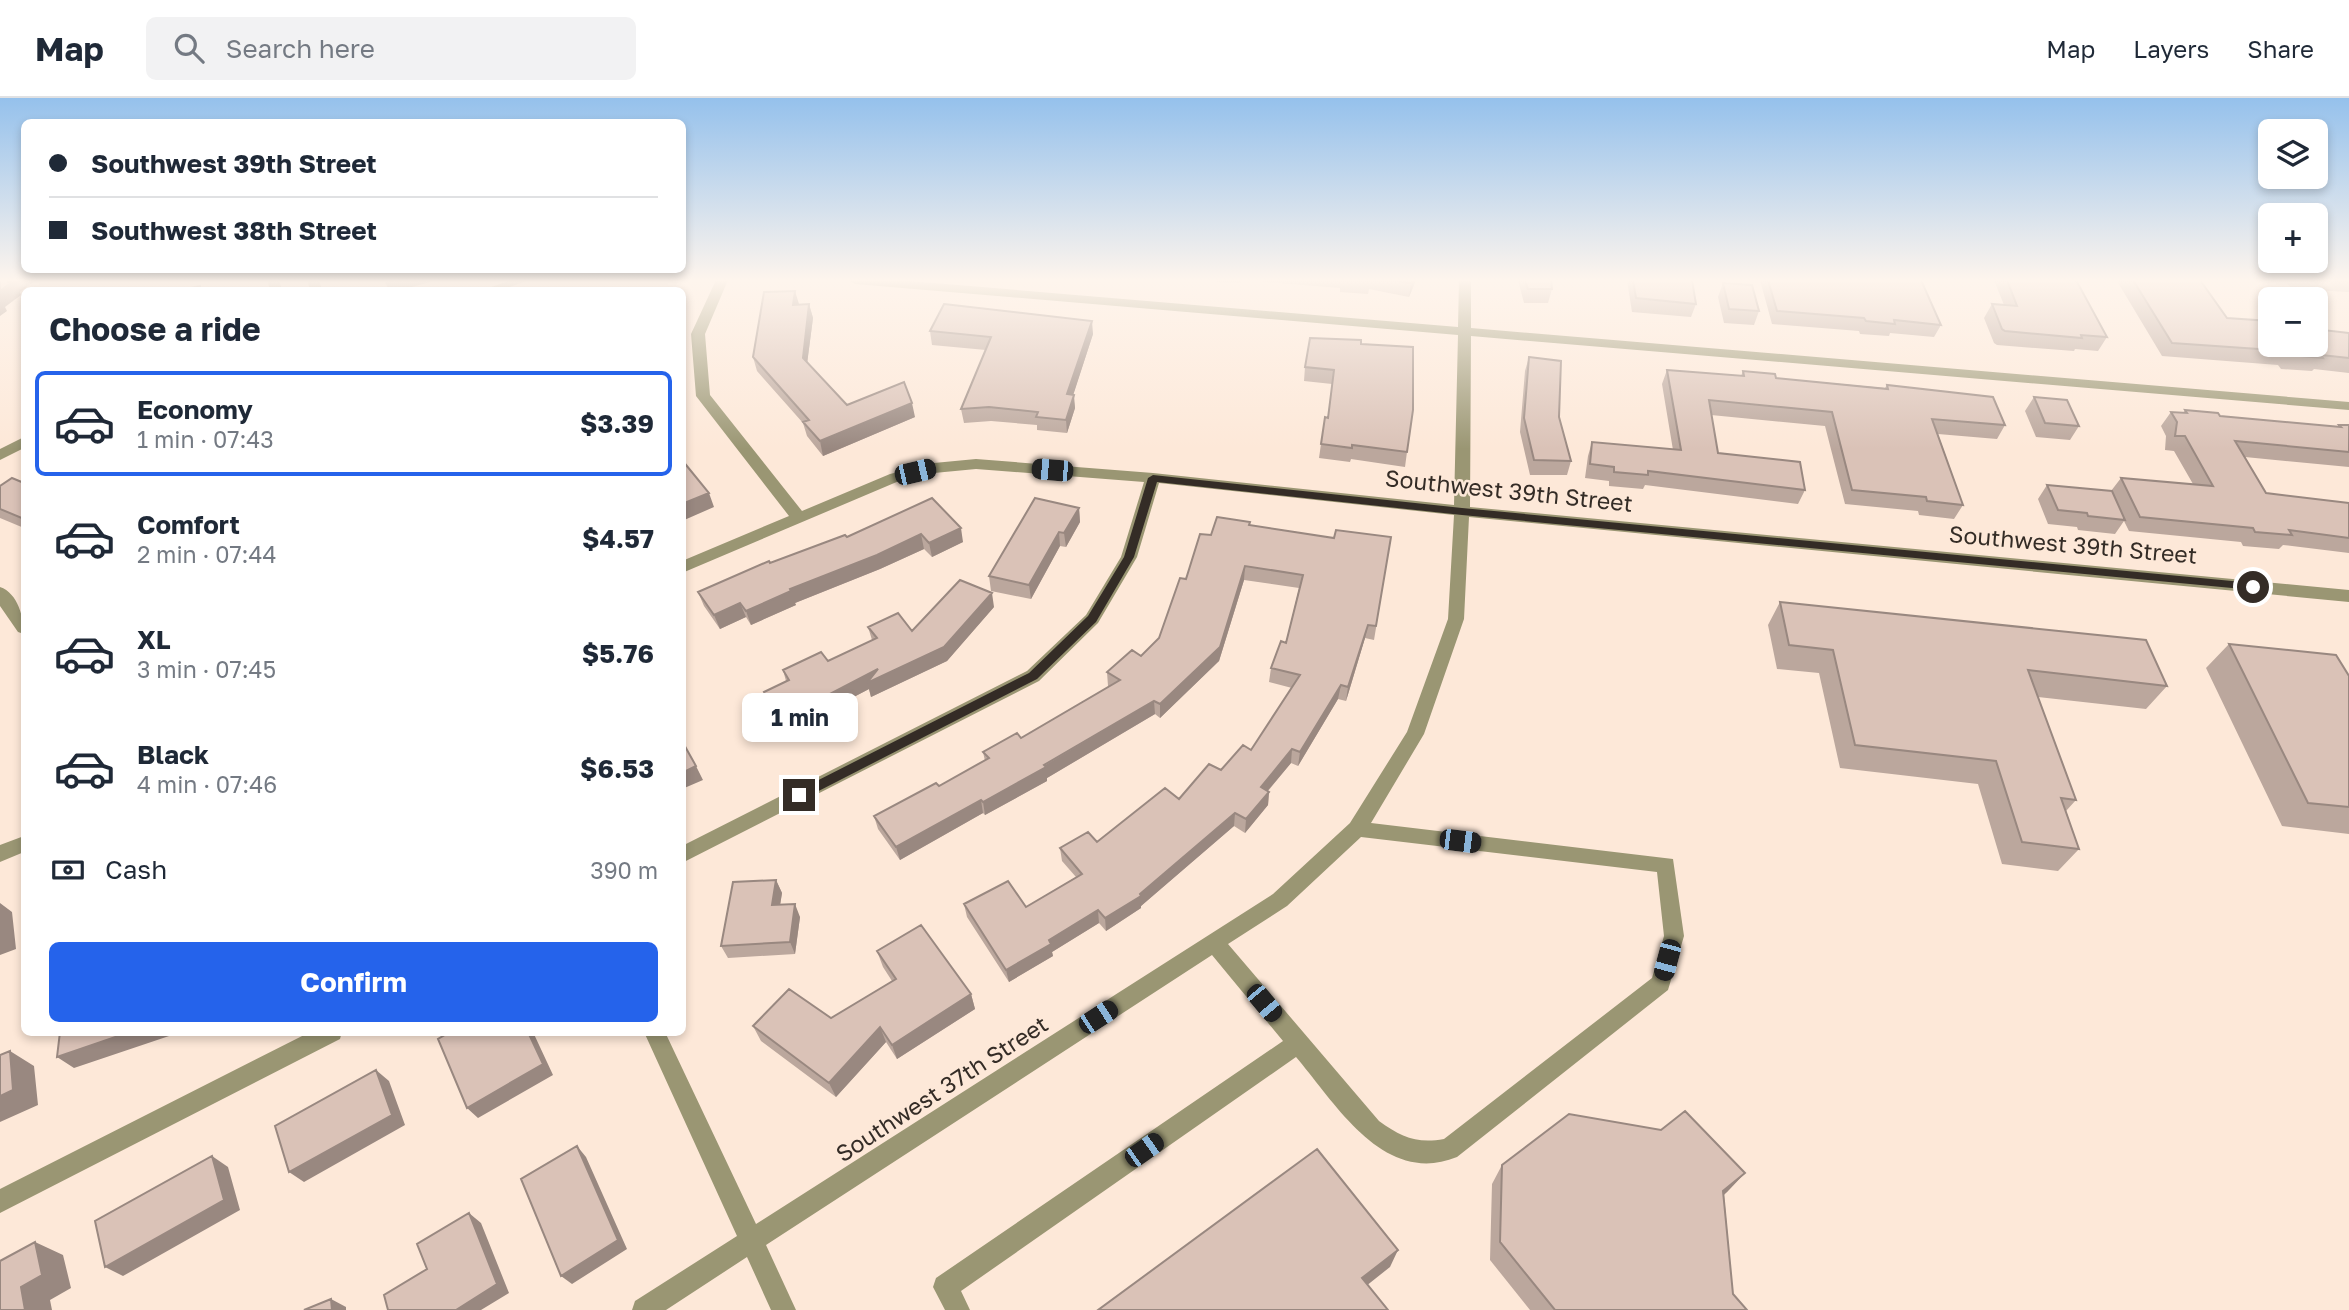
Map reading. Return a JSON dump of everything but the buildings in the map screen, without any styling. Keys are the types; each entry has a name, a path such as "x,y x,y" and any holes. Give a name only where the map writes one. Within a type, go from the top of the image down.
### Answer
{"street":[{"path":"698,337 703,396 799,518"},
{"name":"Southwest 37th Street","path":"644,1310 1280,900 1357,829 1415,734 1456,619 1462,511 1466,337"},
{"path":"1542,337 2349,406"},
{"path":"0,456 21,444"},
{"name":"Southwest 39th Street","path":"686,566 895,477 934,468 976,464 1153,478 1462,511 2349,596"},
{"path":"686,853 1033,676 1092,619 1129,557 1153,478"},
{"path":"0,593 21,624"},
{"path":"1214,943 1371,1129 1397,1148 1427,1154 1449,1149 1661,983 1674,936 1666,865 1357,829"},
{"path":"0,854 21,845"},
{"path":"0,1201 324,1036"},
{"path":"656,1036 784,1310"},
{"path":"958,1310 945,1287 1298,1043"}],"route":[{"path":"799,795 1033,676 1092,619 1129,557 1153,478 1462,511 2253,587"}]}
